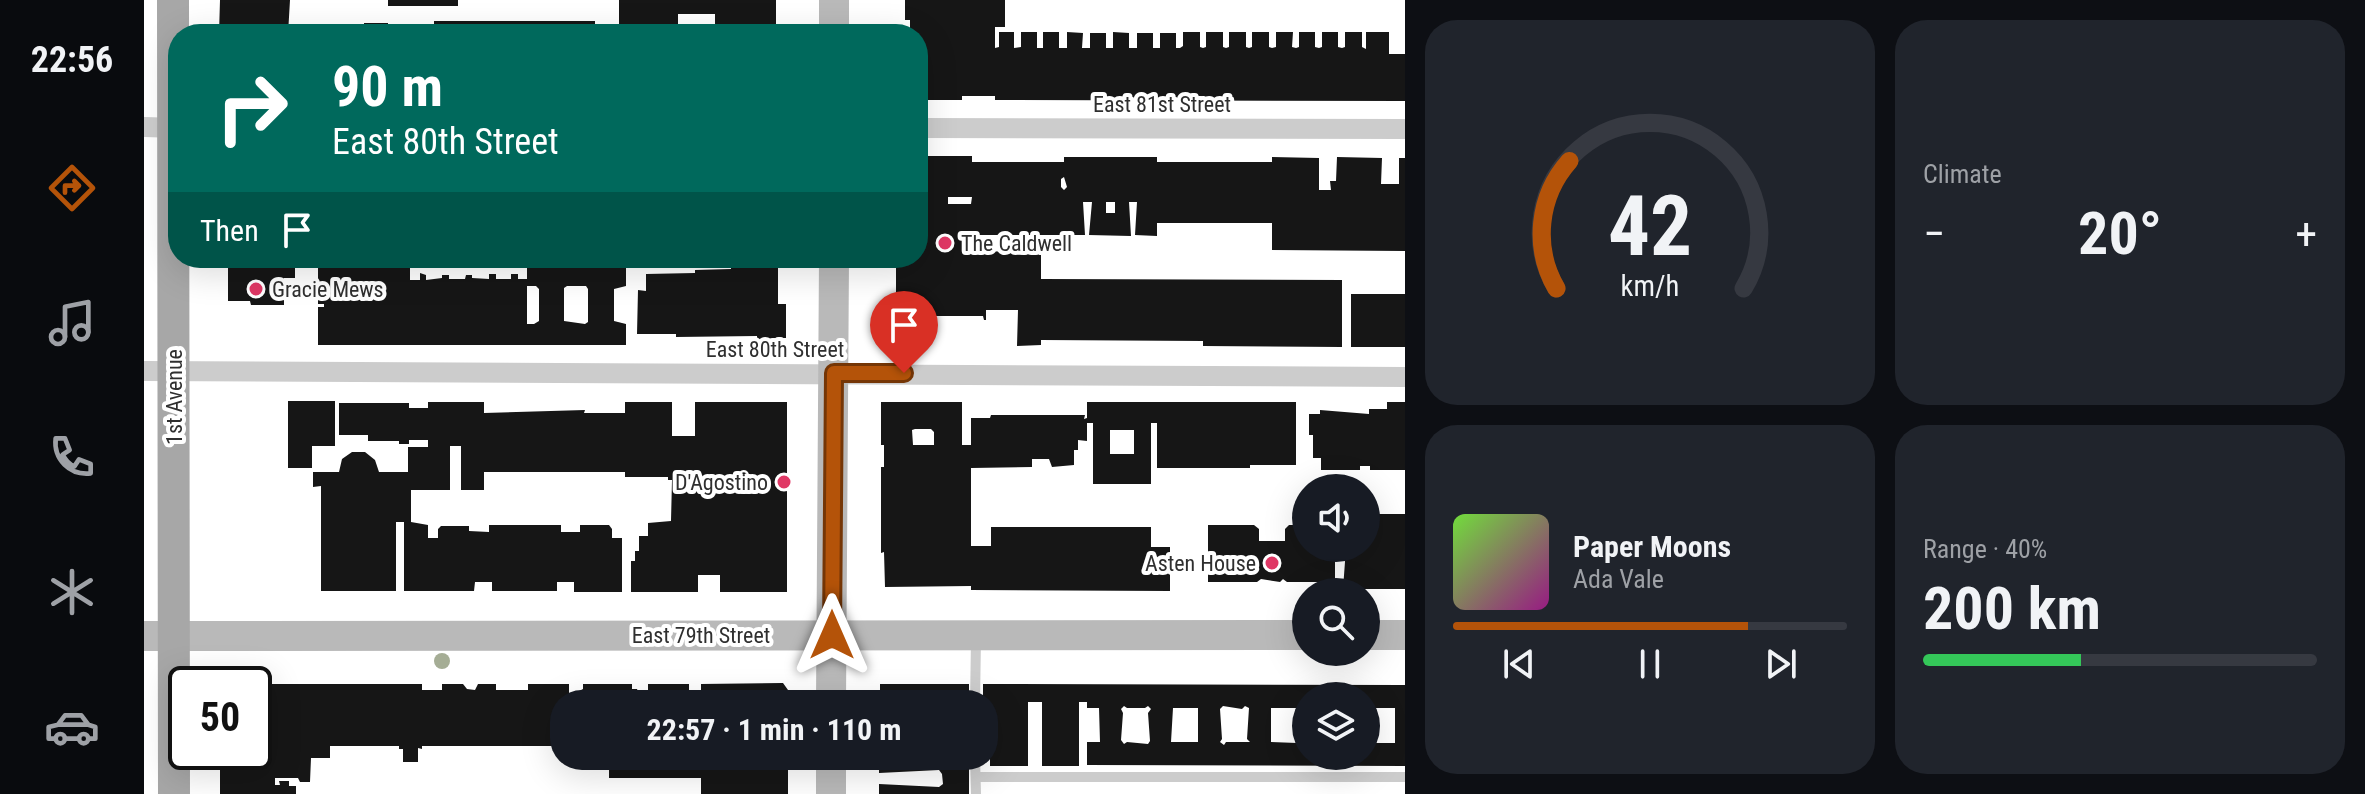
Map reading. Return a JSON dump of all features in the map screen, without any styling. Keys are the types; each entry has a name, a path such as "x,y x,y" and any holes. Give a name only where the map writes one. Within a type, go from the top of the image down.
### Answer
{"main road":[{"name":"1st Avenue","path":"172,24 173,0"},
{"path":"834,0 834,24"},
{"name":"1st Avenue","path":"168,80 159,371 159,636 174,794"},
{"path":"831,690 834,268"},
{"name":"East 79th Street","path":"159,636 1292,635"},
{"path":"1380,635 1405,635"},
{"path":"831,770 831,794"}],"street":[{"name":"East 81st Street","path":"928,128 1405,129"},
{"name":"East 80th Street","path":"159,371 1405,377"}],"lane":[{"path":"975,690 976,635"},
{"path":"976,770 976,794"},
{"path":"976,777 1405,777"}],"building":[{"path":"220,0 290,0 289,24 219,24"},
{"path":"388,0 458,0 458,6 388,6"},
{"path":"619,0 776,0 776,24 715,24 715,14 678,14 678,24 619,24"},
{"path":"905,0 1005,0 1005,27 995,27 995,48 999,47 999,32 1014,32 1014,48 1021,47 1021,32 1037,32 1037,48 1043,48 1043,32 1059,32 1059,48 1067,48 1067,32 1083,33 1082,48 1090,48 1090,33 1106,33 1106,48 1113,48 1113,32 1129,33 1129,48 1137,48 1137,33 1153,33 1153,48 1160,48 1160,33 1176,33 1176,48 1180,48 1183,46 1183,32 1200,32 1200,47 1203,48 1206,47 1206,32 1223,32 1223,47 1226,48 1229,47 1229,32 1246,32 1246,47 1249,48 1252,47 1252,32 1269,32 1269,47 1272,48 1276,47 1276,32 1293,32 1292,47 1296,48 1299,47 1299,32 1315,32 1315,47 1319,48 1322,47 1322,32 1338,32 1338,47 1342,48 1345,47 1345,32 1362,32 1362,47 1366,49 1366,32 1389,32 1389,54 1405,54 1405,101 995,100 995,96 928,100 928,24 910,24 910,20 905,20"},
{"path":"434,21 595,21 595,24 434,24"},
{"path":"928,156 972,156 972,162 1064,162 1064,157 1157,157 1157,162 1272,162 1272,157 1319,158 1319,190 1331,190 1330,181 1336,181 1337,157 1382,158 1381,184 1399,184 1399,158 1405,158 1405,251 1272,250 1272,223 1157,223 1157,236 1135,235 1137,202 1129,202 1131,236 1089,235 1092,202 1083,202 1085,235 971,235 971,251 1041,252 1041,279 1342,280 1342,347 1203,346 1203,341 1041,340 1041,345 1017,346 1018,310 986,310 986,320 983,316 896,316 896,268 928,268","holes":["1064,177 1067,187 1064,190 1061,187","948,197 972,197 971,204 948,204","1106,202 1115,202 1115,213 1106,213"]},
{"name":"Gracie Mews","path":"228,268 295,268 295,278 284,278 284,305 228,301"},
{"path":"318,268 410,268 410,280 420,280 420,273 426,275 426,280 442,278 442,275 449,275 449,279 465,279 466,275 472,275 472,278 489,279 489,274 496,274 496,279 511,279 511,274 518,274 518,279 527,279 527,268 626,268 626,286 614,289 614,321 626,324 626,345 318,345 318,307 324,307 324,304 318,304","holes":["527,286 539,289 539,321 527,324","586,286 588,322 564,321 564,288"]},
{"path":"778,268 778,304 786,304 786,338 778,338 778,344 757,344 757,336 637,334 638,290 646,291 646,274"},
{"path":"1351,294 1405,294 1405,347 1351,347"},
{"path":"288,401 335,401 335,446 312,446 312,468 288,468"},
{"path":"428,402 484,402 484,413 585,410 584,413 625,413 625,402 672,402 672,436 695,436 695,402 787,402 787,592 720,592 720,575 698,575 698,592 631,592 631,561 635,561 635,551 639,551 639,536 648,536 648,523 671,521 672,480 668,477 625,477 625,472 484,472 484,490 461,490 461,446 450,446 450,490 411,490 411,522 428,525 428,538 438,538 441,526 469,526 469,531 489,532 489,525 561,525 561,532 580,532 580,525 609,525 612,538 622,538 622,592 574,592 574,582 557,582 557,591 492,591 492,582 475,582 474,591 404,591 404,522 396,522 396,591 321,591 321,486 313,487 313,472 339,472 342,459 352,452 365,452 375,460 379,472 408,472 408,447 428,447 428,440 409,440 409,444 399,444 399,441 368,441 368,435 339,435 339,403 409,403 409,408 428,408"},
{"path":"881,402 962,402 962,445 971,445 971,418 990,418 991,415 1085,415 1084,419 1087,418 1087,402 1296,402 1296,465 1157,468 1157,423 1151,423 1151,484 1093,484 1093,423 1087,423 1087,441 1078,440 1074,465 1052,467 1049,459 1032,459 1032,467 971,468 971,546 991,546 991,527 1151,527 1151,547 1170,547 1170,591 885,587 884,552 881,553 884,445 881,445","holes":["931,429 934,445 913,445 912,430","1110,430 1134,430 1134,454 1110,454"]},
{"path":"1387,402 1405,402 1405,470 1370,470 1370,466 1360,466 1360,470 1321,470 1321,458 1313,458 1309,414 1320,414 1320,410 1369,414 1369,409 1387,409"},
{"path":"1380,514 1405,514 1405,589 1380,589 1380,578 1344,578 1345,562 1380,562"},
{"name":"Asten House","path":"1208,525 1254,525 1259,529 1259,541 1285,541 1285,529 1292,525 1292,562 1335,562 1335,578 1292,578 1292,582 1261,579 1257,582 1208,582"},
{"path":"783,683 788,690 701,690 701,684"},
{"path":"272,684 422,684 422,690 442,690 442,684 463,684 467,689 475,690 478,684 496,684 496,690 528,690 528,684 569,684 569,690 550,690 550,746 422,746 422,749 418,748 418,762 403,762 403,749 399,746 330,746 330,758 311,758 310,782 300,782 298,778 275,778 275,785 280,785 279,781 289,781 289,786 296,786 296,794 220,794 220,770 272,770"},
{"path":"583,684 632,684 632,689 637,689 581,690"},
{"path":"648,684 689,684 689,690 648,690"},
{"path":"880,684 969,684 969,690 880,690"},
{"path":"983,684 1292,685 1292,708 1271,708 1271,742 1292,743 1292,766 1087,765 1087,742 1100,742 1099,708 1087,708 1087,702 1079,702 1079,766 1042,766 1042,702 1028,702 1028,766 998,766 998,690 983,690","holes":["1124,706 1148,706 1151,709 1148,713 1148,744 1124,744 1121,740 1121,709","1223,706 1249,708 1247,739 1250,742 1226,742 1224,745 1220,742 1220,709","1173,708 1198,708 1198,742 1171,742"]},
{"path":"1380,685 1405,685 1405,766 1380,766 1380,743 1395,743 1395,708 1380,708"},
{"path":"609,770 788,770 788,794 701,794 701,778 609,778"},
{"path":"879,770 939,770 879,773"},
{"path":"939,770 969,770 969,794 879,794 879,784 939,787 943,784"}],"place":[{"name":"The Caldwell","path":"945,243"},
{"name":"Gracie Mews","path":"256,289"},
{"name":"D'Agostino","path":"784,482"},
{"name":"Asten House","path":"1272,563"}],"route":[{"path":"832,635 834,373 904,373"}]}
